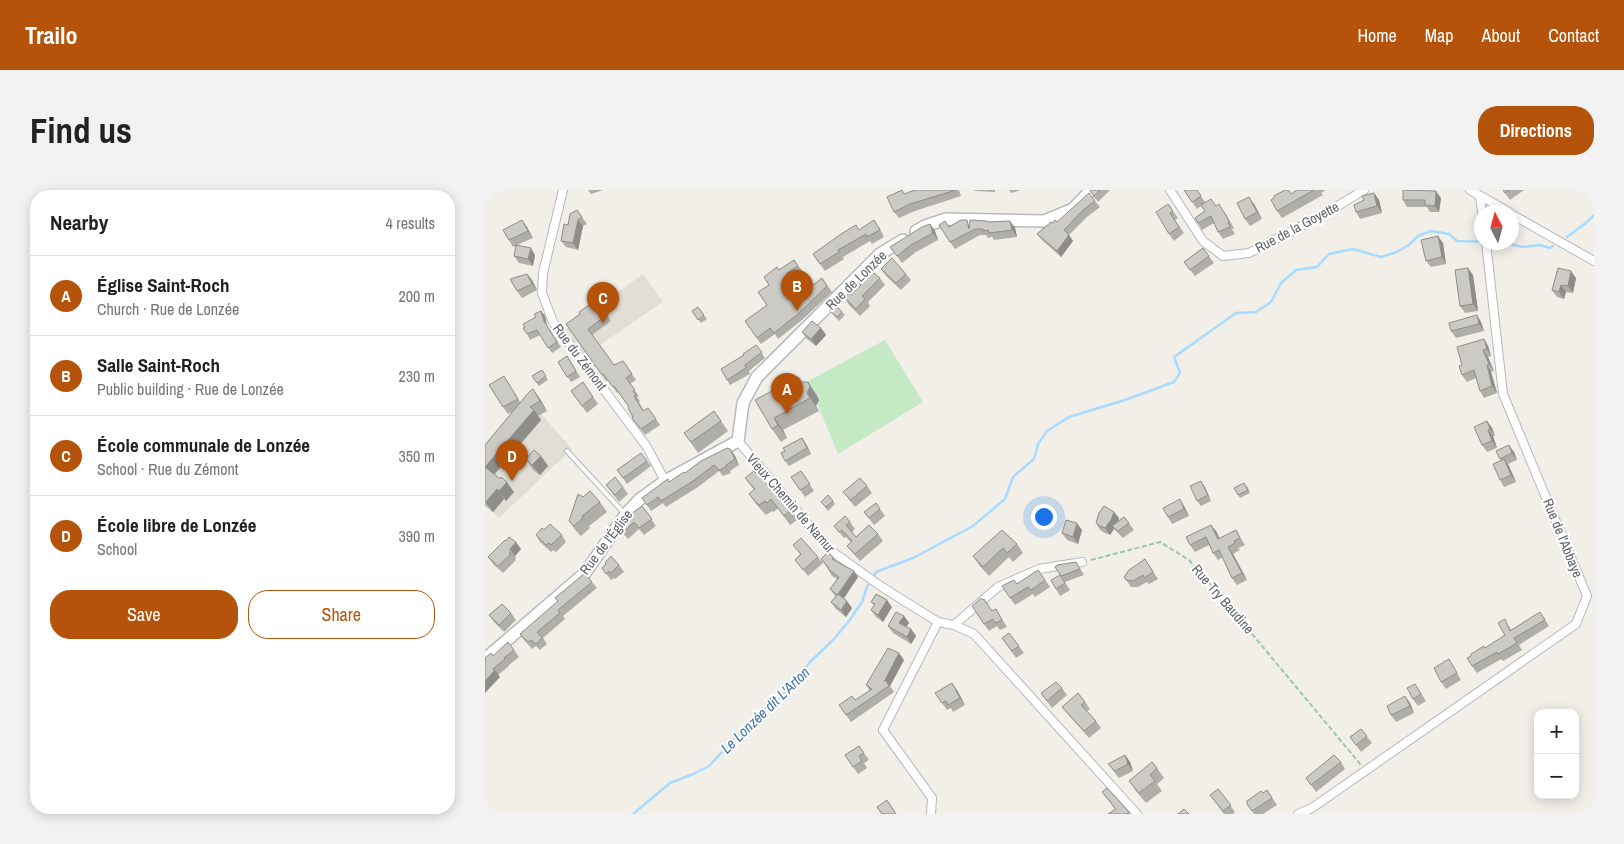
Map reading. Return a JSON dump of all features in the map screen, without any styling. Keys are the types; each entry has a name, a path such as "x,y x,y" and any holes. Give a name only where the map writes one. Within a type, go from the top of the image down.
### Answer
{"street":[{"name":"Rue du Zémont","path":"563,190 543,273 542,294 553,322 647,447 665,481"},
{"name":"Rue de Lonzée","path":"738,441 743,403 757,377 880,254 925,226 946,219 1045,221 1073,209 1091,190"},
{"name":"Rue de la Goyette","path":"1171,190 1203,241 1223,256 1249,253 1321,216 1364,190"},
{"path":"1470,190 1483,193 1499,205"},
{"path":"1519,218 1594,261"},
{"name":"Rue de l'Abbaye","path":"1299,814 1312,808 1576,624 1587,596 1503,394 1486,250"},
{"name":"Rue de l'Église","path":"485,659 585,573 625,514 639,500 665,481 738,441"},
{"name":"Vieux Chemin de Namur","path":"738,441 830,550 866,576 938,622"},
{"path":"954,625 998,587 1039,569 1081,562"},
{"path":"931,814 932,798 883,730 938,622 954,625 974,634 1137,814"}],"lane":[{"path":"567,451 625,514"}],"path":[{"name":"Rue Try Baudine","path":"1081,562 1160,542 1189,560 1366,770"}],"shaded area":[{"path":"643,274 663,302 600,345 608,356 593,368 566,329"},
{"path":"532,404 572,449 499,518 485,506 485,455"}],"green space":[{"path":"885,340 923,402 838,454 808,381"}],"building":[{"path":"902,190 904,194 915,190 956,190 910,204 894,212 887,197"},
{"path":"1091,190 1100,190 1094,196"},
{"path":"1184,190 1197,190 1201,196 1192,202"},
{"path":"1288,190 1291,194 1297,190 1314,190 1277,211 1271,200 1274,196"},
{"path":"1403,190 1436,191 1435,206 1425,205 1425,200 1403,200"},
{"path":"1089,193 1095,201 1083,210 1064,230 1069,235 1057,251 1037,234 1051,222 1053,223 1055,220 1057,222"},
{"path":"1374,193 1377,206 1356,212 1354,205 1364,200 1362,196"},
{"path":"1249,197 1257,212 1245,219 1237,203"},
{"path":"1211,199 1216,206 1219,204 1229,221 1230,227 1218,232 1211,216 1198,223 1195,218 1205,211 1201,205"},
{"path":"1168,204 1173,211 1170,213 1179,227 1169,234 1156,212"},
{"path":"577,210 582,217 578,220 573,243 561,241 564,224 568,225 570,214"},
{"path":"522,220 528,231 509,240 503,230"},
{"path":"874,220 880,230 867,237 866,234 838,250 839,252 820,264 813,254 856,225 859,230"},
{"path":"961,220 967,220 969,229 970,220 987,222 1010,221 1012,230 989,233 988,230 975,229 950,242 939,225 945,221 949,227"},
{"path":"930,224 933,233 911,245 897,256 890,247 922,227"},
{"path":"1438,236 1442,257 1426,261 1421,240"},
{"path":"516,245 531,248 528,259 514,256"},
{"path":"1203,248 1209,256 1190,270 1184,262"},
{"path":"892,258 906,274 896,283 881,269"},
{"path":"794,260 798,266 787,273 796,286 802,282 808,289 822,278 827,286 798,314 774,333 770,328 757,338 745,321 767,305 758,292 769,285 764,277 777,267 779,270"},
{"path":"1468,268 1473,304 1460,306 1455,270"},
{"path":"1558,268 1571,271 1568,286 1561,285 1559,292 1552,290"},
{"path":"870,270 880,278 862,296 865,299 856,309 845,298 861,285 858,281"},
{"path":"527,274 532,284 517,291 510,279"},
{"path":"592,303 594,305 597,303 607,315 588,329 614,365 623,361 632,374 626,378 635,390 633,391 636,395 634,396 643,411 648,408 656,419 641,429 632,418 629,407 614,386 602,375 566,324"},
{"path":"835,304 842,312 837,317 829,310"},
{"path":"698,307 704,315 698,320 692,311"},
{"path":"541,311 544,321 557,342 548,348 537,330 527,334 523,328 525,327 523,324 536,317 534,314"},
{"path":"1477,315 1479,324 1451,331 1449,323"},
{"path":"812,321 821,328 811,339 802,332"},
{"path":"1484,339 1487,349 1483,350 1489,364 1487,365 1492,386 1480,391 1474,370 1462,375 1459,366 1462,365 1457,347"},
{"path":"756,345 762,352 745,365 746,368 727,380 721,369"},
{"path":"567,356 576,371 567,377 558,362"},
{"path":"542,370 546,376 537,383 532,376"},
{"path":"504,376 518,399 503,407 489,385"},
{"path":"798,377 802,382 808,382 810,387 807,393 810,398 774,418 778,425 772,429 755,400"},
{"path":"583,382 593,397 582,406 571,391"},
{"path":"533,389 540,401 530,407 534,410 485,467 485,445"},
{"path":"714,411 721,421 691,442 684,433"},
{"path":"1487,421 1492,441 1482,445 1474,427"},
{"path":"802,438 807,448 785,461 781,453 785,451 783,448"},
{"path":"1509,445 1512,453 1500,459 1496,451"},
{"path":"727,448 730,449 735,459 726,467 719,470 714,465 661,501 658,497 647,505 642,498 668,479 669,482 701,461"},
{"path":"534,450 541,456 532,465 526,459"},
{"path":"641,453 647,461 623,478 617,470"},
{"path":"1504,459 1511,475 1500,480 1493,464"},
{"path":"485,467 507,482 499,491 497,489 486,502 485,501"},
{"path":"754,471 791,510 784,516 771,499 767,503 765,501 759,505 749,494 755,489 745,478"},
{"path":"801,471 810,484 800,490 791,477"},
{"path":"615,477 623,487 615,495 606,485"},
{"path":"860,478 867,486 851,500 843,492"},
{"path":"1201,481 1208,495 1197,501 1190,486"},
{"path":"1244,483 1248,490 1238,495 1234,488"},
{"path":"590,491 600,502 582,516 583,518 574,526 569,521 578,494 583,497"},
{"path":"828,495 833,501 826,507 821,502"},
{"path":"1180,499 1184,509 1168,517 1163,508"},
{"path":"876,503 880,509 869,518 864,512"},
{"path":"642,506 652,519 639,528 634,522 624,532 617,526 626,514 628,516"},
{"path":"1104,506 1114,512 1105,528 1096,523 1099,513"},
{"path":"845,516 850,522 846,525 856,537 869,525 878,534 855,554 847,546 852,541 842,530 839,532 834,526"},
{"path":"1124,517 1129,523 1118,531 1112,526"},
{"path":"1066,520 1077,523 1073,537 1062,533"},
{"path":"550,524 562,535 551,545 549,543 546,545 536,535 542,528 544,530"},
{"path":"1211,525 1218,539 1236,530 1240,538 1228,547 1242,573 1232,578 1219,550 1213,553 1206,537 1190,545 1186,537"},
{"path":"1002,530 1017,544 1007,553 1003,548 983,567 973,556"},
{"path":"509,537 516,542 510,549 509,553 511,554 498,566 488,557"},
{"path":"801,538 818,557 803,570 795,560 801,554 793,545"},
{"path":"828,552 834,558 832,559 854,571 837,595 830,589 839,577 828,569 821,559"},
{"path":"611,556 619,565 611,573 609,571 606,574 602,568"},
{"path":"1145,559 1153,572 1144,578 1143,575 1133,581 1126,580 1124,577 1129,570"},
{"path":"1076,562 1080,569 1061,576 1055,567 1057,565"},
{"path":"1038,570 1045,580 1031,590 1028,587 1010,598 1002,586 1014,580 1017,584"},
{"path":"585,573 592,582 558,610 560,613 537,632 542,638 536,644 531,640 528,642 520,634 558,601 555,598"},
{"path":"1060,575 1065,583 1056,589 1051,580"},
{"path":"838,594 847,601 841,610 831,602"},
{"path":"876,594 887,600 878,615 871,610 875,604 871,602"},
{"path":"981,598 984,599 992,611 996,609 1002,620 995,623 993,619 984,624 972,606"},
{"path":"502,604 511,613 499,625 489,615"},
{"path":"896,612 904,616 899,623 911,629 907,637 888,626"},
{"path":"1540,612 1545,620 1514,638 1517,643 1472,666 1467,658 1471,654 1484,646 1485,648 1505,635 1498,623 1505,619 1510,631"},
{"path":"1009,633 1019,646 1012,651 1002,638"},
{"path":"508,642 514,650 493,669 495,670 485,681 485,658 491,653 493,656"},
{"path":"888,648 899,653 884,682 886,680 889,686 846,715 839,705 852,696 855,700 872,689 866,685"},
{"path":"1449,659 1457,673 1441,682 1434,668"},
{"path":"1056,682 1062,688 1047,701 1041,693"},
{"path":"952,683 960,698 948,705 946,701 942,703 935,693"},
{"path":"1415,684 1421,694 1413,699 1407,688"},
{"path":"1078,693 1085,702 1081,705 1096,721 1084,731 1062,707"},
{"path":"1405,696 1410,706 1391,715 1387,706"},
{"path":"1361,729 1367,736 1356,745 1350,737"},
{"path":"859,746 864,753 859,756 862,761 853,767 845,755"},
{"path":"1125,755 1128,764 1115,771 1108,764"},
{"path":"1334,755 1341,762 1311,785 1306,778"},
{"path":"1152,762 1157,768 1150,775 1155,781 1139,793 1129,781"},
{"path":"1107,788 1129,812 1126,814 1108,814 1116,809 1102,792"},
{"path":"1218,789 1231,805 1223,811 1210,795"},
{"path":"1267,790 1272,798 1252,811 1247,801 1261,791 1263,793"},
{"path":"887,800 896,814 882,814 877,807"},
{"path":"1184,809 1189,814 1178,814"}],"waterway":[{"name":"Le Lonzée dit L'Arton","path":"1567,237 1594,215"},
{"name":"Le Lonzée dit L'Arton","path":"633,814 670,783 709,766 752,720 790,688 810,662 833,640 849,621 862,602 867,587 876,572 913,558 973,526 1005,499 1013,477 1034,459 1038,444 1047,431 1069,417 1125,400 1174,382 1180,373 1174,357 1236,313 1256,312 1271,302 1281,283 1296,270 1317,267 1329,254 1353,249 1381,257 1397,252 1409,245 1418,236 1431,231 1449,234 1457,241 1474,241"},
{"name":"Le Lonzée dit L'Arton","path":"1519,246 1540,245 1550,248 1553,246"}],"place":[{"name":"Salle Saint-Roch","path":"797,311"},
{"name":"École communale de Lonzée","path":"603,323"},
{"name":"Église Saint-Roch","path":"787,414"},
{"name":"École libre de Lonzée","path":"512,481"}]}
